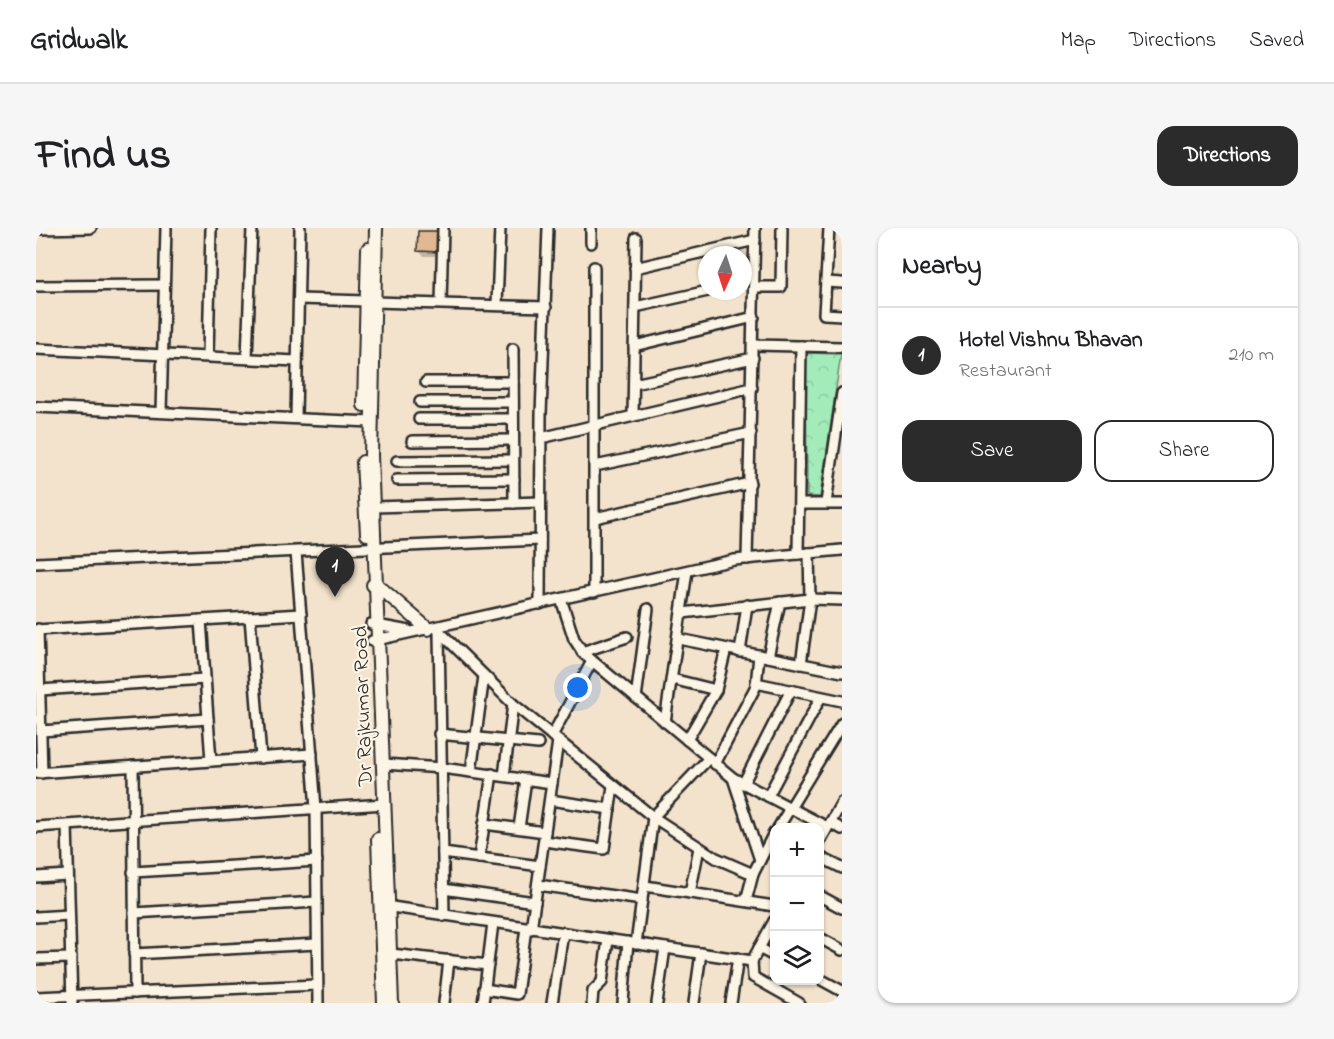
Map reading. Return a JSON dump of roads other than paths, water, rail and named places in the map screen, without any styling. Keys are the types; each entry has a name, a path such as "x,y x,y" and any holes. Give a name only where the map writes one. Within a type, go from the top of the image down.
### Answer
{"main road":[{"name":"Dr Rajkumar Road","path":"368,228 371,302"},
{"name":"Dr Rajkumar Road","path":"376,228 371,302 368,421 371,548 384,764 381,804"},
{"name":"Dr Rajkumar Road","path":"368,421 374,507 371,548"},
{"path":"373,585 434,630"},
{"name":"Dr Rajkumar Road","path":"376,641 385,906 384,1003"},
{"name":"Dr Rajkumar Road","path":"385,906 391,954 392,1003"}],"street":[{"path":"36,229 91,228"},
{"path":"161,412 166,228"},
{"path":"208,356 211,228"},
{"path":"247,358 252,228"},
{"path":"296,417 300,228"},
{"path":"441,303 443,228"},
{"path":"497,304 500,228"},
{"path":"540,604 541,438 548,228"},
{"path":"591,228 591,243"},
{"path":"747,559 754,345 755,228"},
{"path":"754,284 781,287 782,228"},
{"path":"829,228 824,314 842,315"},
{"path":"633,416 636,238"},
{"path":"635,268 755,240"},
{"path":"594,267 596,425 594,592"},
{"path":"826,282 842,283"},
{"path":"36,286 165,285"},
{"path":"635,307 698,293"},
{"path":"299,299 546,307"},
{"path":"634,346 754,317"},
{"path":"754,345 842,347"},
{"path":"798,554 801,346"},
{"path":"36,349 297,361"},
{"path":"513,349 514,503"},
{"path":"634,384 753,358"},
{"path":"426,382 513,382"},
{"path":"541,438 752,388"},
{"path":"826,504 838,443 842,393"},
{"path":"420,402 513,402"},
{"path":"36,407 368,421"},
{"path":"419,419 513,419"},
{"path":"595,466 751,433"},
{"path":"412,441 513,440"},
{"path":"397,461 513,460"},
{"path":"830,475 842,475"},
{"path":"397,480 514,479"},
{"path":"595,518 750,483"},
{"path":"374,507 540,502"},
{"path":"800,504 842,504"},
{"path":"36,563 540,540"},
{"path":"376,641 412,631 434,630 561,599 747,559 842,550"},
{"path":"297,552 316,809 318,1003"},
{"path":"801,664 810,599 809,554"},
{"path":"666,722 687,571"},
{"path":"561,599 574,639 582,652 712,761 743,784 829,826 842,829"},
{"path":"682,613 810,599 842,600"},
{"path":"623,1003 632,943 645,886 653,818 712,761 756,683 780,602"},
{"path":"740,652 747,605"},
{"path":"636,698 648,609"},
{"path":"301,614 37,629 41,731 39,773 312,754"},
{"path":"250,617 261,758"},
{"path":"201,620 211,761"},
{"path":"375,624 412,631"},
{"path":"434,630 513,704 653,818 716,858 753,874"},
{"path":"434,630 442,768 444,916"},
{"path":"582,652 627,637"},
{"path":"678,639 842,672"},
{"path":"687,740 716,690 726,649"},
{"path":"484,989 511,998 517,994 538,885 552,783 555,738 592,661"},
{"path":"471,772 484,676"},
{"path":"40,690 205,679"},
{"path":"672,679 716,690"},
{"path":"756,683 842,701"},
{"path":"743,784 791,690"},
{"path":"768,796 821,697"},
{"path":"504,776 513,704"},
{"path":"41,731 208,719"},
{"path":"780,823 788,807 842,723"},
{"path":"439,734 538,744"},
{"path":"384,764 442,768 552,783"},
{"path":"133,766 135,993"},
{"path":"479,858 492,774"},
{"path":"733,778 760,860"},
{"path":"519,828 526,779"},
{"path":"484,824 519,828 544,837 604,849 613,786"},
{"path":"550,800 610,809"},
{"path":"824,834 842,802"},
{"path":"36,827 381,804"},
{"path":"67,825 72,999"},
{"path":"746,901 753,874 770,841"},
{"path":"690,893 699,848"},
{"path":"443,853 540,866"},
{"path":"824,859 842,868"},
{"path":"133,872 317,861"},
{"path":"36,877 68,875"},
{"path":"538,885 642,900"},
{"path":"645,886 770,905"},
{"path":"443,890 535,902"},
{"path":"824,899 842,908"},
{"path":"134,913 317,902"},
{"path":"385,906 752,961"},
{"path":"36,917 69,915"},
{"path":"483,1003 493,923"},
{"path":"770,928 752,961 753,977 799,1003"},
{"path":"552,1003 563,933"},
{"path":"592,1003 593,991 602,982 608,940"},
{"path":"824,941 842,950"},
{"path":"134,954 317,944"},
{"path":"657,1003 665,948"},
{"path":"759,948 770,954"},
{"path":"694,1003 701,953"},
{"path":"391,954 488,965"},
{"path":"36,959 71,958"},
{"path":"731,1003 738,958"},
{"path":"444,1003 449,960"},
{"path":"824,982 842,991"},
{"path":"36,998 72,999 135,993 317,985"}],"place":[{"name":"Hotel Vishnu Bhavan","path":"335,597"}]}
